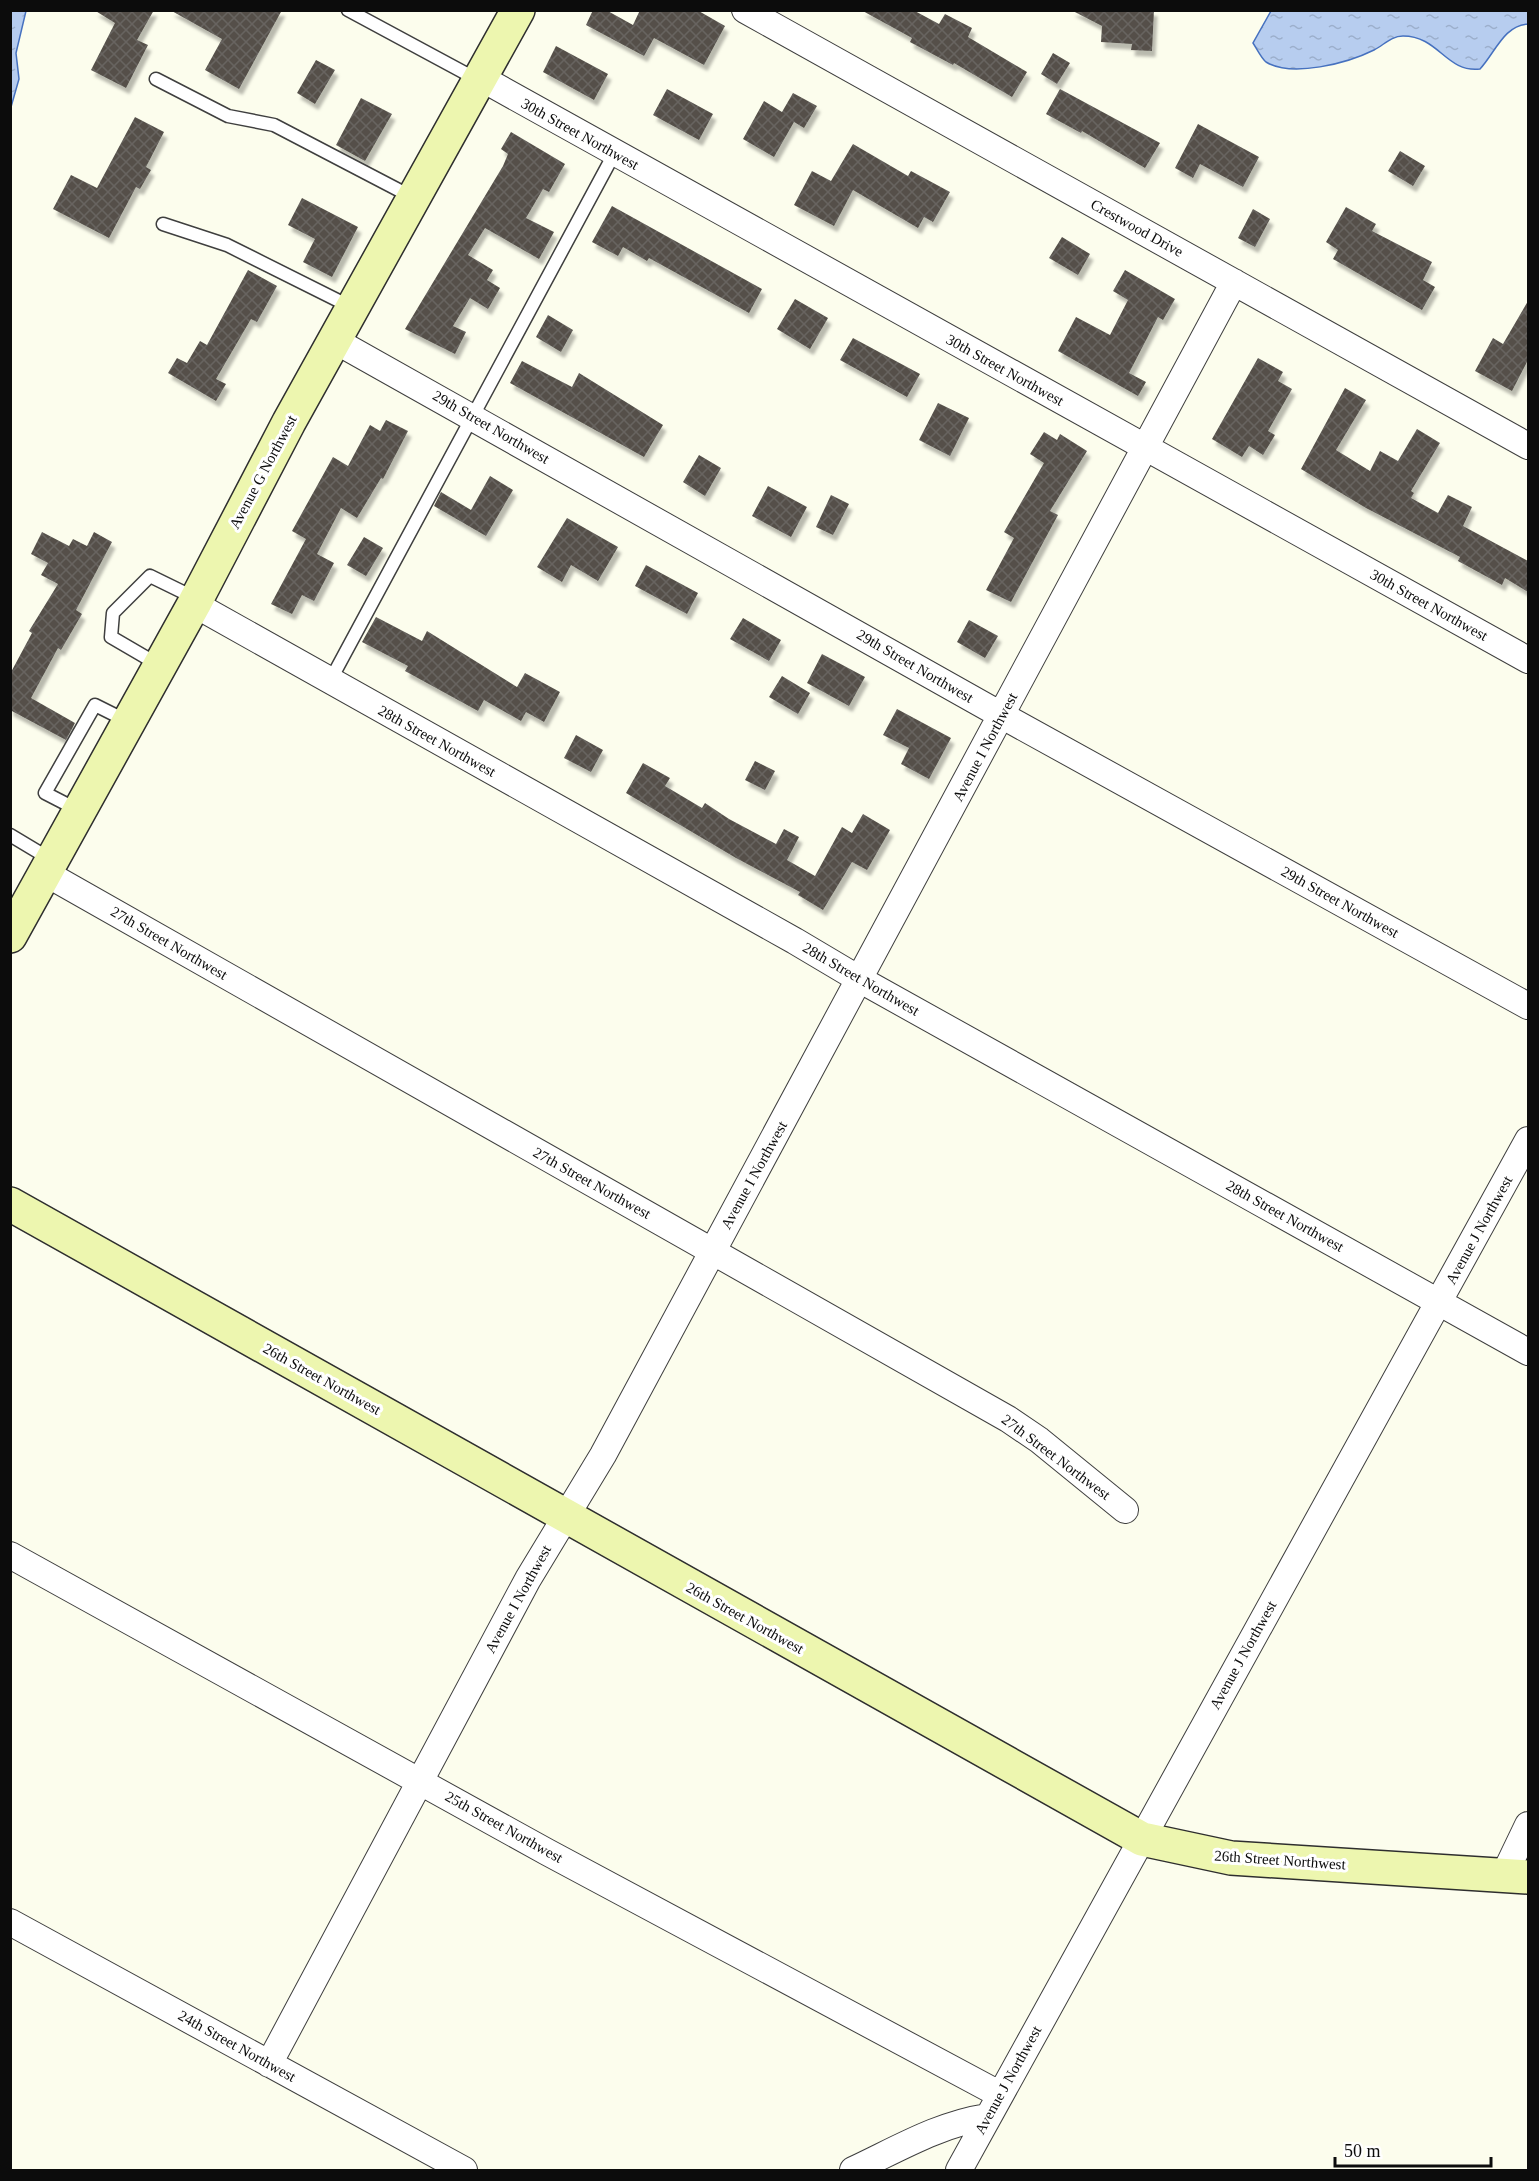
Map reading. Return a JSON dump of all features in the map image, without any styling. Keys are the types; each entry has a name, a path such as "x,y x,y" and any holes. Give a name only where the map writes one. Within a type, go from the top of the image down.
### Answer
{"street":[{"name":"Avenue G Northwest","path":"10,936 195,602 334,340 518,10"},
{"name":"Crestwood Drive","path":"745,10 1528,446"},
{"name":"30th Street Northwest","path":"480,79 1528,660"},
{"name":"Avenue I Northwest","path":"269,2064 528,1579 603,1455 1147,448 1234,282"},
{"name":"29th Street Northwest","path":"334,340 473,416 1001,715 1528,1006"},
{"name":"28th Street Northwest","path":"195,602 330,681 795,941 859,980 1528,1352"},
{"name":"27th Street Northwest","path":"50,867 1008,1419 1039,1440 1125,1510"},
{"name":"Avenue J Northwest","path":"960,2170 999,2094 1528,1140"},
{"name":"26th Street Northwest","path":"10,1204 1142,1839 1231,1858 1516,1876"},
{"name":"25th Street Northwest","path":"10,1556 802,1990 999,2094"},
{"path":"1516,1876 1528,1825"},
{"name":"24th Street Northwest","path":"10,1922 464,2170"},
{"path":"853,2170 964,2120 987,2117"}],"lane":[{"path":"348,10 480,79"},
{"path":"156,79 228,116 274,125 414,198"},
{"path":"330,681 614,154"},
{"path":"163,224 227,245 352,308"},
{"path":"159,665 111,637 113,613 150,576 195,602"},
{"path":"10,835 50,867"}],"water":[{"path":"11,10 26,11 16,53 19,79 11,107"},
{"path":"1271,11 1528,11 1528,24 1512,29 1506,34 1480,69 1459,66 1425,42 1403,36 1395,37 1374,50 1350,60 1320,67 1290,69 1266,62 1253,43"}],"building":[{"path":"94,10 154,10 137,40 148,45 126,88 91,70 115,23"},
{"path":"170,10 282,10 239,89 205,70 222,39"},
{"path":"593,10 606,10 633,25 640,10 697,10 725,26 704,65 654,38 644,56 586,25"},
{"path":"861,10 913,10 939,24 945,14 972,28 968,37 1027,72 1012,97 954,63 953,65 910,42 912,38"},
{"path":"1071,10 1154,10 1152,51 1131,50 1132,44 1101,42 1102,26"},
{"path":"556,46 608,74 594,100 543,72"},
{"path":"1053,53 1070,63 1057,84 1041,74"},
{"path":"316,60 335,70 315,104 297,93"},
{"path":"667,89 713,114 699,140 653,115"},
{"path":"1060,89 1160,143 1145,168 1082,131 1081,133 1046,114"},
{"path":"793,93 817,106 804,128 794,122 774,157 743,139 764,101 782,112"},
{"path":"361,98 392,114 365,161 336,145"},
{"path":"135,117 164,132 146,167 151,170 140,189 136,187 109,238 53,209 71,175 97,188"},
{"path":"1198,124 1259,157 1243,187 1200,164 1193,178 1175,168"},
{"path":"511,132 565,164 549,192 543,189 526,218 554,232 539,259 485,228 468,255 493,270 487,280 500,288 488,309 470,298 453,326 466,332 455,354 405,329 503,166 508,154 501,149"},
{"path":"853,144 908,176 911,171 950,192 933,222 924,217 918,228 853,190 834,226 794,205 812,171 831,181"},
{"path":"1400,151 1425,166 1413,186 1388,171"},
{"path":"302,198 358,227 332,277 303,262 315,239 288,225"},
{"path":"612,206 762,289 749,313 649,258 647,261 623,247 618,256 592,242"},
{"path":"1346,207 1376,224 1372,231 1432,262 1423,280 1435,287 1422,310 1333,259 1338,250 1326,242"},
{"path":"1253,209 1270,219 1255,247 1238,238"},
{"path":"1062,237 1090,254 1078,275 1049,258"},
{"path":"248,270 277,286 257,322 251,319 216,379 226,384 216,401 168,373 177,358 187,363 200,341 207,345"},
{"path":"1125,270 1175,299 1163,320 1158,317 1129,373 1146,382 1138,396 1058,351 1076,317 1110,335 1128,300 1113,291"},
{"path":"795,299 828,318 810,349 777,329"},
{"path":"1528,301 1528,360 1512,391 1475,371 1493,338 1503,344"},
{"path":"548,315 573,330 561,352 536,337"},
{"path":"853,338 920,374 907,397 840,360"},
{"path":"1258,358 1283,372 1278,381 1292,389 1268,431 1275,435 1263,455 1249,446 1242,457 1212,439"},
{"path":"522,361 572,387 579,373 663,425 644,457 510,383"},
{"path":"1345,388 1366,400 1336,450 1370,471 1380,451 1398,461 1417,429 1440,443 1411,491 1414,493 1411,498 1438,513 1448,495 1472,507 1463,526 1528,561 1528,592 1505,578 1502,585 1458,561 1460,557 1366,508 1301,469"},
{"path":"938,403 969,418 950,456 919,440"},
{"path":"386,420 408,431 383,479 381,478 357,518 341,508 317,554 334,563 314,601 302,595 292,614 271,604 306,539 292,531 333,457 348,466 370,425 380,431"},
{"path":"1044,432 1057,440 1060,434 1087,451 1050,511 1058,515 1011,602 986,590 1014,538 1004,532 1044,463 1030,454"},
{"path":"699,455 721,468 705,496 683,482"},
{"path":"490,476 513,490 486,536 434,506 441,492 471,510"},
{"path":"768,486 807,507 791,537 752,516"},
{"path":"831,495 849,504 833,535 816,527"},
{"path":"567,518 618,547 598,581 571,565 562,582 537,567"},
{"path":"42,532 69,546 73,539 87,546 94,532 112,542 76,610 82,614 61,650 58,648 31,698 75,723 66,740 10,710 10,674 32,633 29,631 58,584 41,575 48,563 31,554"},
{"path":"364,537 383,548 366,576 347,565"},
{"path":"646,565 698,593 687,614 635,586"},
{"path":"376,617 422,641 427,631 517,687 525,673 560,692 544,722 526,712 521,721 484,700 478,711 405,671 408,666 362,642"},
{"path":"743,618 781,640 769,661 730,639"},
{"path":"969,620 998,636 985,658 957,642"},
{"path":"822,654 865,677 849,706 807,683"},
{"path":"782,676 810,693 798,714 769,697"},
{"path":"897,709 951,738 929,779 901,764 909,748 883,735"},
{"path":"576,735 603,750 591,772 564,758"},
{"path":"755,761 775,771 765,790 745,780"},
{"path":"643,763 670,778 665,786 702,808 705,803 729,819 776,844 784,829 799,837 787,860 815,876 842,827 852,833 863,814 890,830 867,870 852,862 823,910 798,895 800,892 736,858 626,793"}]}
